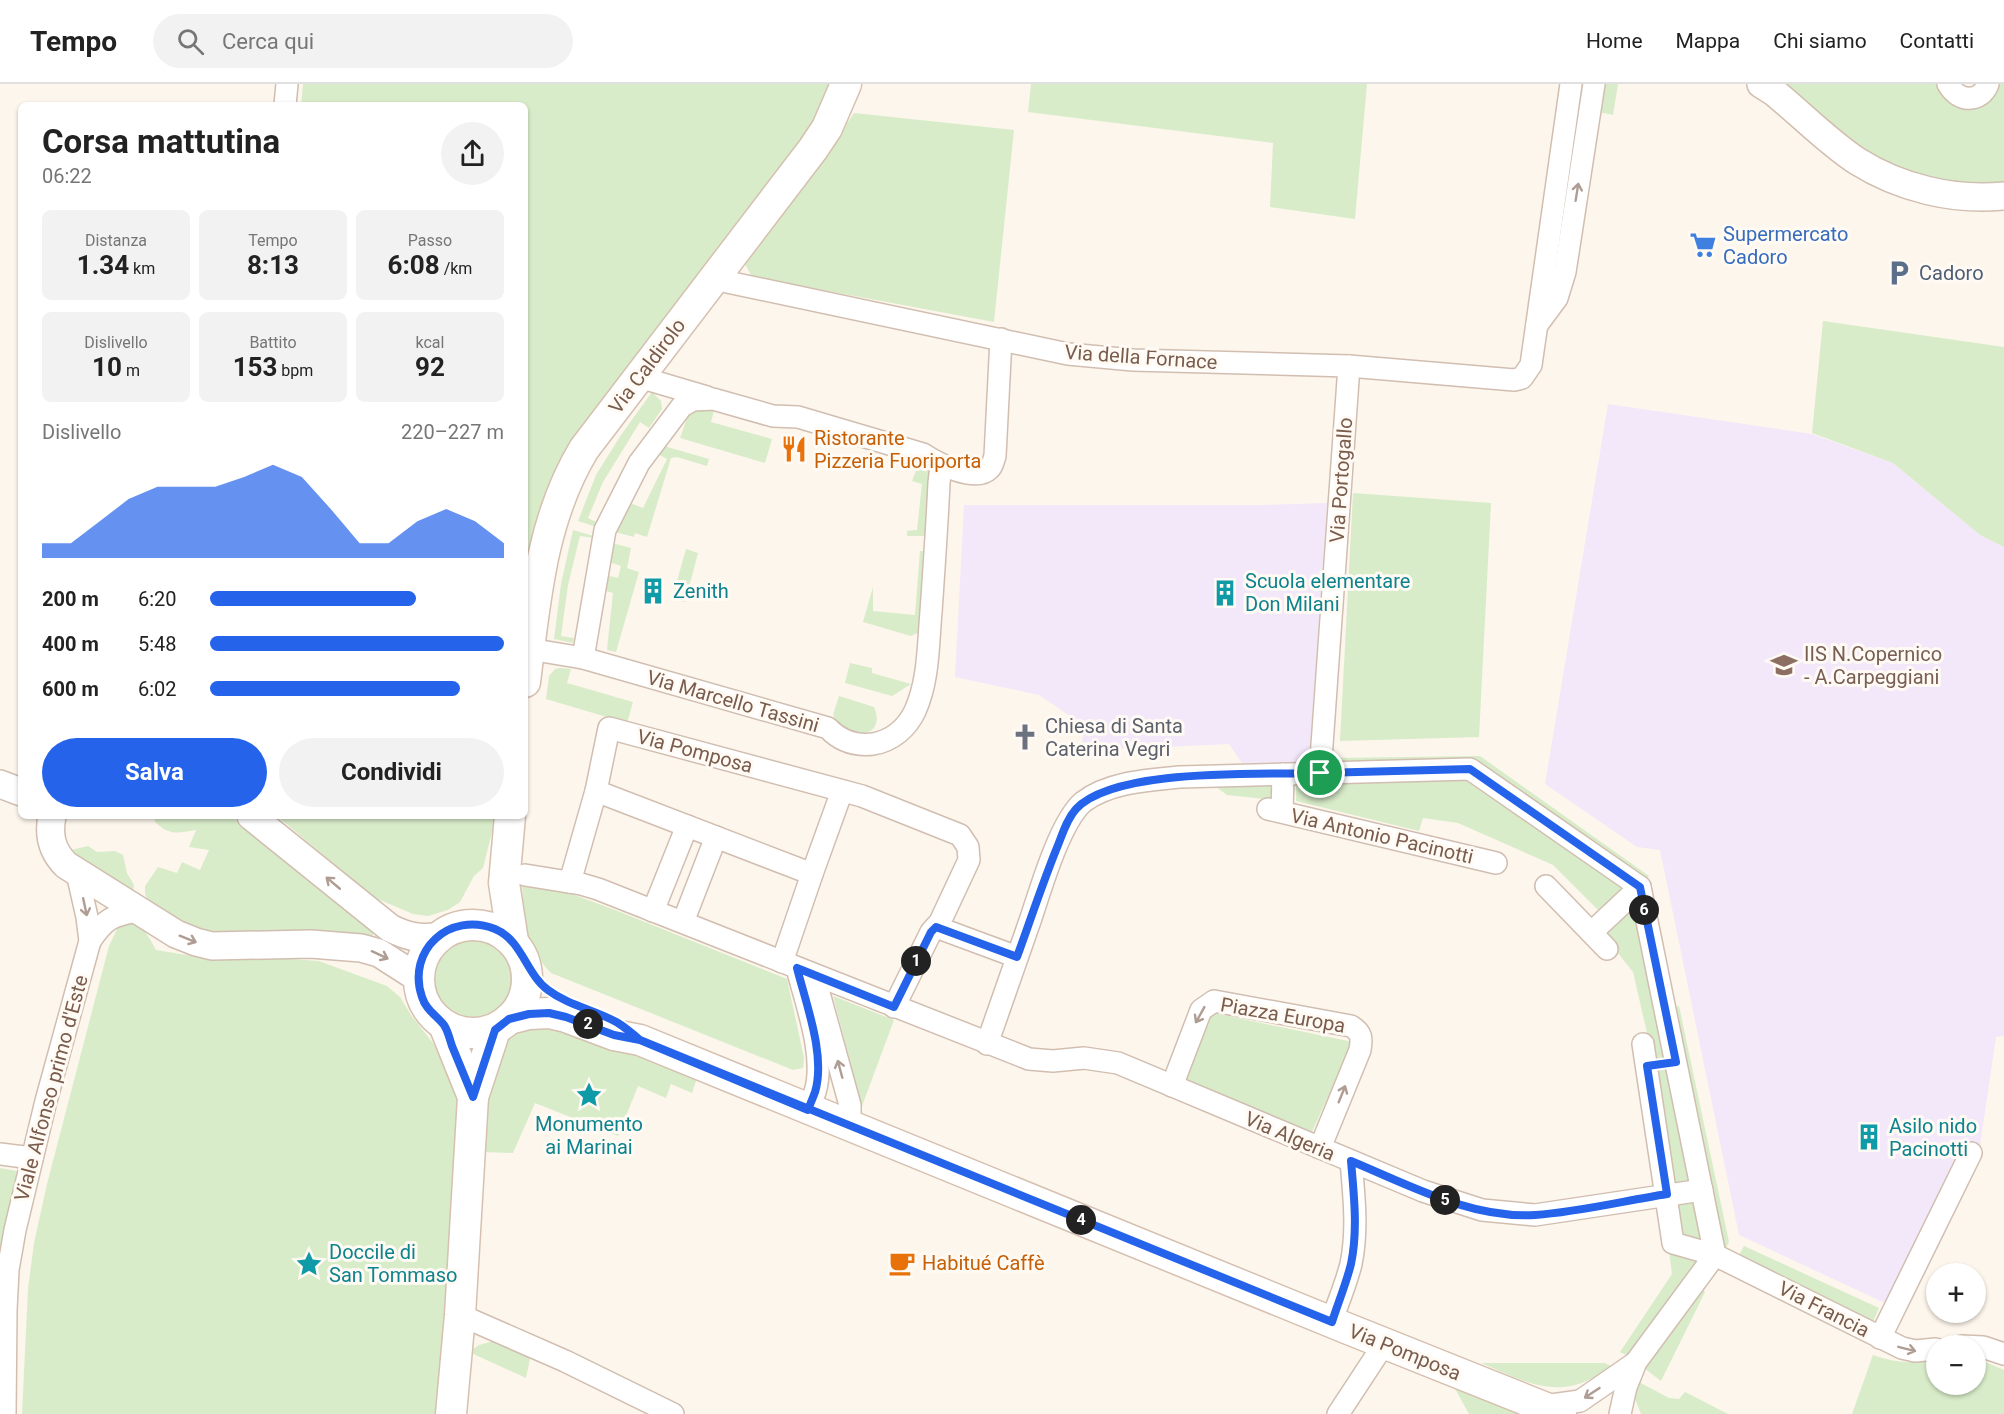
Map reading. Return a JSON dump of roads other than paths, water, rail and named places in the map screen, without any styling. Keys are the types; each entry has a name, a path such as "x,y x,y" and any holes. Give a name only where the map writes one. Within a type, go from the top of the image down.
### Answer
{"main road":[{"name":"Via Caldirolo","path":"528,657 544,550 561,494 584,449 770,207 827,128 846,84"},
{"path":"510,819 518,951 527,978 526,994 520,1008 502,1025 483,1034 471,1034 444,1025 426,1007 421,996 418,978 419,965 423,954 436,937 452,929 469,926 494,928 503,933 518,951"},
{"path":"469,926 514,879"},
{"name":"Via Pomposa","path":"518,951 537,979 548,990 584,1009 618,1023 640,1040"},
{"name":"Via Pomposa","path":"502,1025 529,1014 549,1013 614,1035 640,1040 1384,1344 1552,1410"},
{"path":"444,1025 473,1097"},
{"path":"451,1414 460,1315 473,1097 502,1025"}],"street":[{"path":"285,102 287,84"},
{"path":"1536,325 1571,84"},
{"path":"1536,325 1557,298 1565,272 1594,84"},
{"path":"1761,84 1856,160 1886,177 1940,193 2004,196"},
{"path":"1948,84 1956,94 1968,99 1979,96 1988,84"},
{"path":"1549,232 1571,235"},
{"path":"1544,269 1565,272"},
{"name":"Via della Fornace","path":"713,279 1068,354 1109,359 1349,366 1503,381 1522,378 1527,372 1531,365 1536,325"},
{"path":"639,377 773,416 798,417 923,454 946,466 967,473 986,472 992,467 995,456 1001,339"},
{"name":"Via Portogallo","path":"1320,773 1349,366"},
{"path":"639,377 659,389 674,417"},
{"path":"583,658 605,530 639,463 682,406 693,400 713,399"},
{"path":"938,502 940,474 946,466"},
{"path":"938,502 945,489 967,473"},
{"name":"Via Marcello Tassini","path":"529,649 583,658 828,728 836,737 846,742 871,744 884,742 903,729 914,713 926,676 938,502"},
{"name":"Via Pomposa","path":"570,882 596,791 609,728 862,796 960,835 968,847 969,860 940,922 931,932 894,1007"},
{"path":"514,879 570,882 598,889 987,1044 1046,876 1068,821 1084,802 1102,792 1132,783 1180,777 1470,769 1640,887 1715,1255 1636,1362 1626,1387 1620,1414"},
{"name":"Via Antonio Pacinotti","path":"1283,774 1275,811 1496,863"},
{"path":"0,784 18,791"},
{"path":"596,791 812,874"},
{"path":"808,1110 818,1075 817,1052 798,968 812,874 842,791"},
{"path":"52,819 50,834 54,849 60,859 77,873 176,934 212,946 311,944 361,948 379,953 418,978"},
{"path":"254,819 390,928 404,935 419,938 436,937"},
{"path":"653,911 687,826"},
{"path":"682,922 716,837"},
{"path":"77,873 90,941"},
{"path":"1545,886 1607,949"},
{"path":"1592,932 1640,887"},
{"path":"90,941 108,919 137,911"},
{"path":"936,927 1017,957"},
{"name":"Viale Alfonso primo d'Este","path":"5,1414 8,1270 15,1230 90,941"},
{"path":"798,968 849,1105 850,1126"},
{"name":"Piazza Europa","path":"1172,1086 1202,1010 1214,1001 1352,1026 1359,1031 1362,1039 1360,1050 1320,1148"},
{"name":"Via Algeria","path":"987,1044 1039,1061 1084,1058 1118,1063 1445,1199 1499,1213 1535,1215 1702,1190"},
{"path":"1644,1044 1673,1243 1715,1255"},
{"path":"1647,1066 1676,1062"},
{"path":"1880,1338 1971,1153"},
{"path":"0,1154 32,1158"},
{"path":"1332,1322 1351,1264 1355,1239 1355,1198 1351,1161"},
{"name":"Via Francia","path":"1715,1255 1880,1338 1908,1350 1926,1349"},
{"path":"460,1315 565,1361 673,1414"},
{"path":"1338,1414 1384,1344"},
{"path":"1986,1348 2004,1354"},
{"path":"1552,1410 1580,1401 1636,1362"}],"place":[{"name":"Supermercato Cadoro","path":"1703,245"},
{"name":"Cadoro","path":"1899,273"},
{"name":"Ristorante Pizzeria Fuoriporta","path":"794,449"},
{"name":"Zenith","path":"653,591"},
{"name":"Scuola elementare Don Milani","path":"1225,593"},
{"name":"IIS N.Copernico - A.Carpeggiani","path":"1784,665"},
{"name":"Chiesa di Santa Caterina Vegri","path":"1025,737"},
{"name":"Monumento ai Marinai","path":"589,1095"},
{"name":"Asilo nido Pacinotti","path":"1869,1137"},
{"name":"Habitué Caffè","path":"902,1263"},
{"name":"Doccile di San Tommaso","path":"309,1264"}]}
